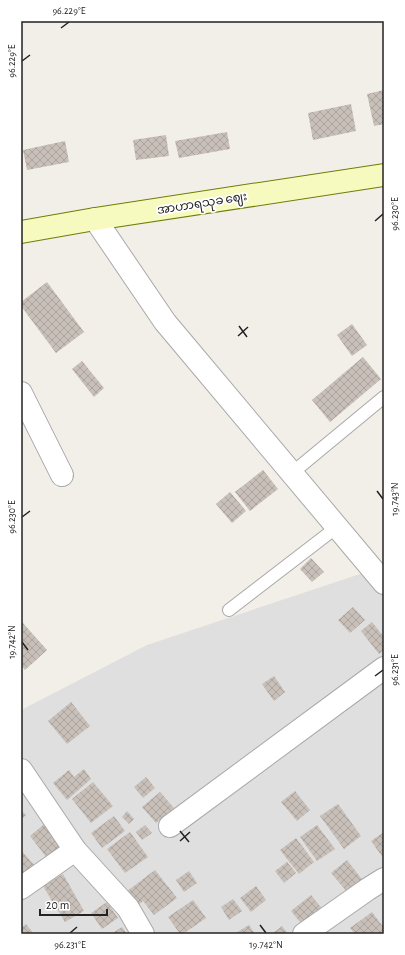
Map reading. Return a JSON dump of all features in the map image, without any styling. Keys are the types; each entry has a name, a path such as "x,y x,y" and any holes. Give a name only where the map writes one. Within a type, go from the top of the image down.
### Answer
{"street":[{"name":"အာဟာရသုခ ဈေး","path":"21,232 95,219 384,175"},
{"path":"95,219 165,322 384,583"},
{"path":"21,393 62,475"},
{"path":"170,826 384,668"},
{"path":"21,770 75,850 128,908 144,934"},
{"path":"21,888 75,850"},
{"path":"304,934 384,879"}],"lane":[{"path":"292,473 384,397"},
{"path":"229,610 337,527"}],"shaded area":[{"path":"384,566 384,934 21,934 21,710 147,645"}],"building":[{"path":"384,90 384,124 374,126 367,94"},
{"path":"351,104 356,131 313,140 308,113"},
{"path":"227,132 230,149 179,158 175,141"},
{"path":"166,135 169,156 136,160 133,140"},
{"path":"65,141 69,162 27,170 23,150"},
{"path":"47,282 84,332 56,353 21,306 21,302"},
{"path":"352,324 367,345 352,356 337,335"},
{"path":"363,357 381,379 330,422 312,400"},
{"path":"82,361 104,388 94,397 72,369"},
{"path":"263,470 278,489 250,511 235,492"},
{"path":"230,492 246,511 232,523 216,504"},
{"path":"311,558 324,572 312,582 300,569"},
{"path":"353,607 365,620 350,633 338,620"},
{"path":"22,622 47,650 25,670 21,665"},
{"path":"372,622 384,637 384,650 379,654 361,631"},
{"path":"274,676 285,692 274,701 262,684"},
{"path":"71,702 90,726 67,744 48,721"},
{"path":"84,769 91,779 67,800 53,783 69,770 74,777"},
{"path":"146,777 155,788 143,798 134,787"},
{"path":"93,782 113,806 91,823 72,799"},
{"path":"295,791 310,810 297,821 281,802"},
{"path":"160,792 174,808 156,823 142,807"},
{"path":"338,804 361,836 344,849 320,816"},
{"path":"21,810 26,815 21,819"},
{"path":"127,811 134,819 129,824 122,817"},
{"path":"114,816 125,831 102,848 91,833"},
{"path":"49,820 67,842 47,858 30,836"},
{"path":"145,825 152,833 142,840 136,832"},
{"path":"317,825 335,849 317,861 300,837"},
{"path":"130,832 148,857 125,873 107,849"},
{"path":"384,832 384,859 371,841"},
{"path":"296,838 314,862 299,874 280,850"},
{"path":"21,850 35,866 21,878"},
{"path":"347,860 364,882 349,894 331,873"},
{"path":"287,862 296,873 284,883 275,871"},
{"path":"155,870 177,898 154,915 143,901 137,906 126,892"},
{"path":"189,871 197,883 184,892 176,880"},
{"path":"63,874 84,911 65,922 43,886"},
{"path":"256,886 266,900 251,912 240,898"},
{"path":"311,895 324,911 304,927 291,911"},
{"path":"233,899 242,911 229,920 221,907"},
{"path":"193,900 206,918 183,934 180,934 168,917"},
{"path":"107,902 118,918 102,929 91,913"},
{"path":"372,912 384,928 384,934 355,934 350,928"},
{"path":"26,924 34,934 21,934 21,928"},
{"path":"249,925 255,934 234,934"},
{"path":"282,926 288,934 272,934"},
{"path":"122,927 127,934 111,934"}]}
